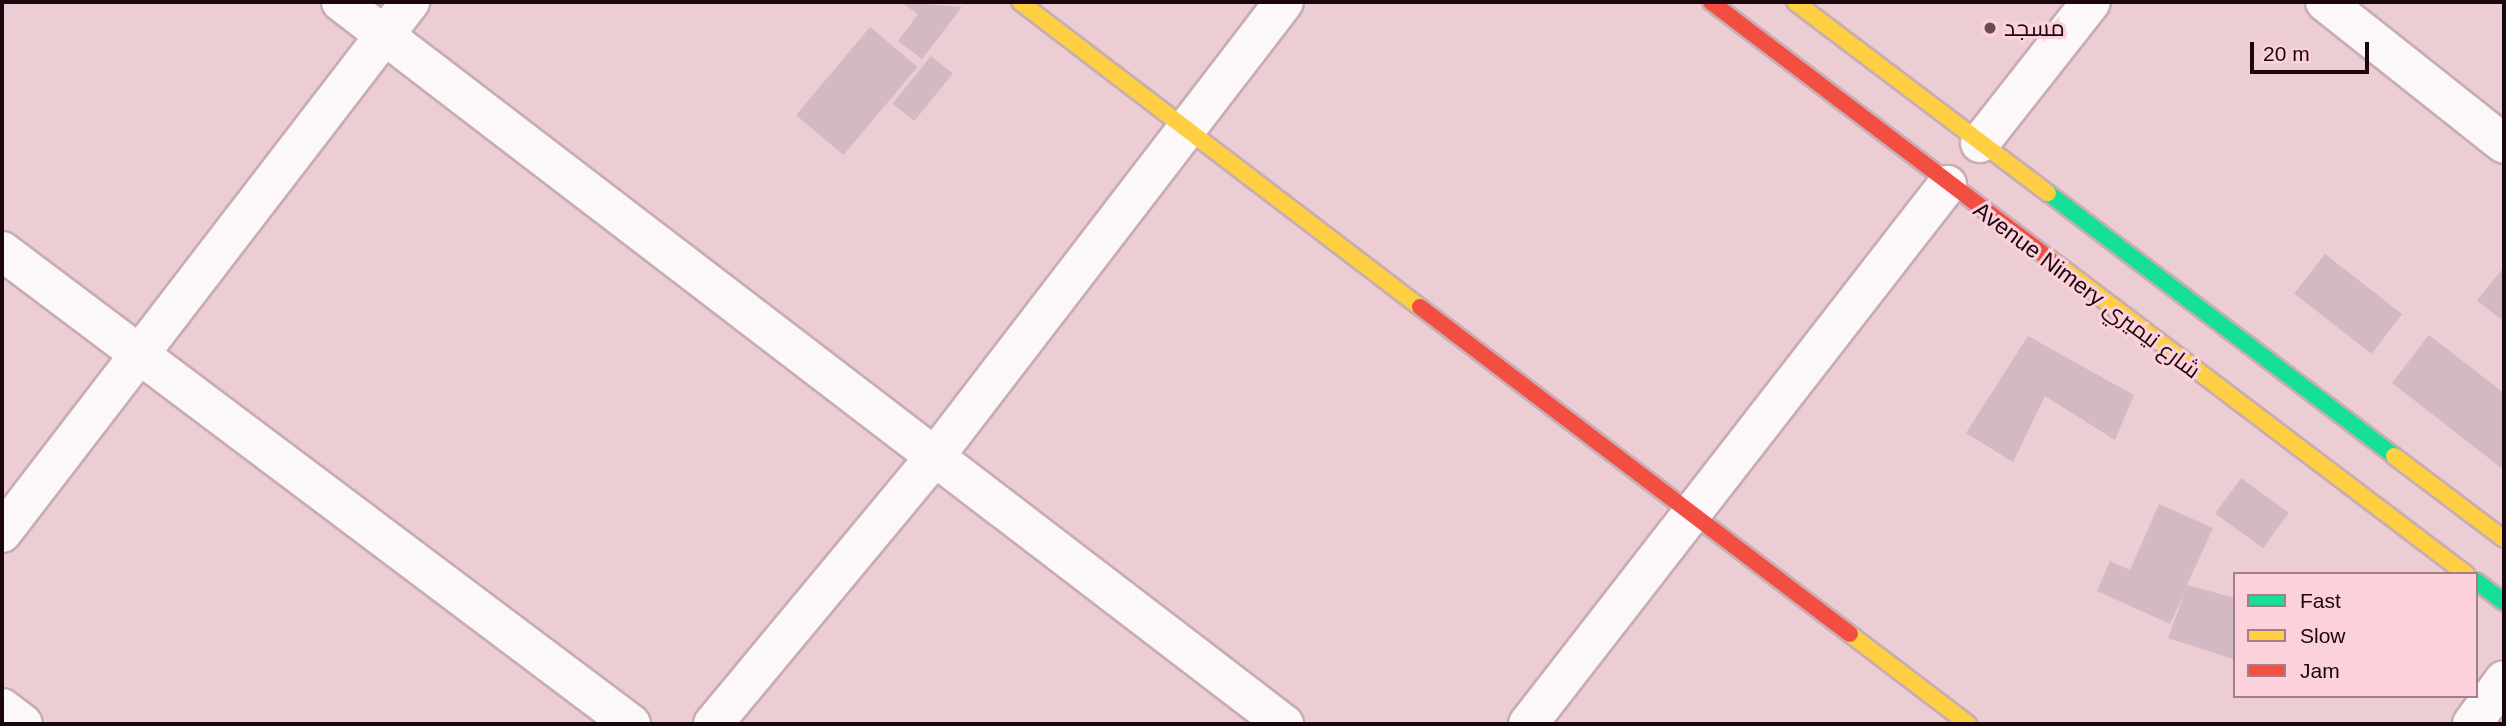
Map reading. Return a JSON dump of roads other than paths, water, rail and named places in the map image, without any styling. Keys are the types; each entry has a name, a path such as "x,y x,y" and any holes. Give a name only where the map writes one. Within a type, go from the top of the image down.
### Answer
{"main road":[{"path":"1020,2 1186,127 1689,518 1968,724"},
{"name":"Avenue Nimery شارع نيميري","path":"1711,2 1947,185 2463,572"},
{"path":"1795,2 2504,539"},
{"path":"2478,582 2504,602"}],"street":[{"path":"341,2 1284,724"},
{"path":"2,533 410,2"},
{"path":"713,724 936,456 1283,2"},
{"path":"1980,143 2091,2"},
{"path":"2325,2 2504,144"},
{"path":"1528,724 1947,185"},
{"path":"2,251 631,724"},
{"path":"2472,724 2504,680"},
{"path":"2,708 23,724"}],"place":[{"name":"مسجد","path":"1990,28"}]}
